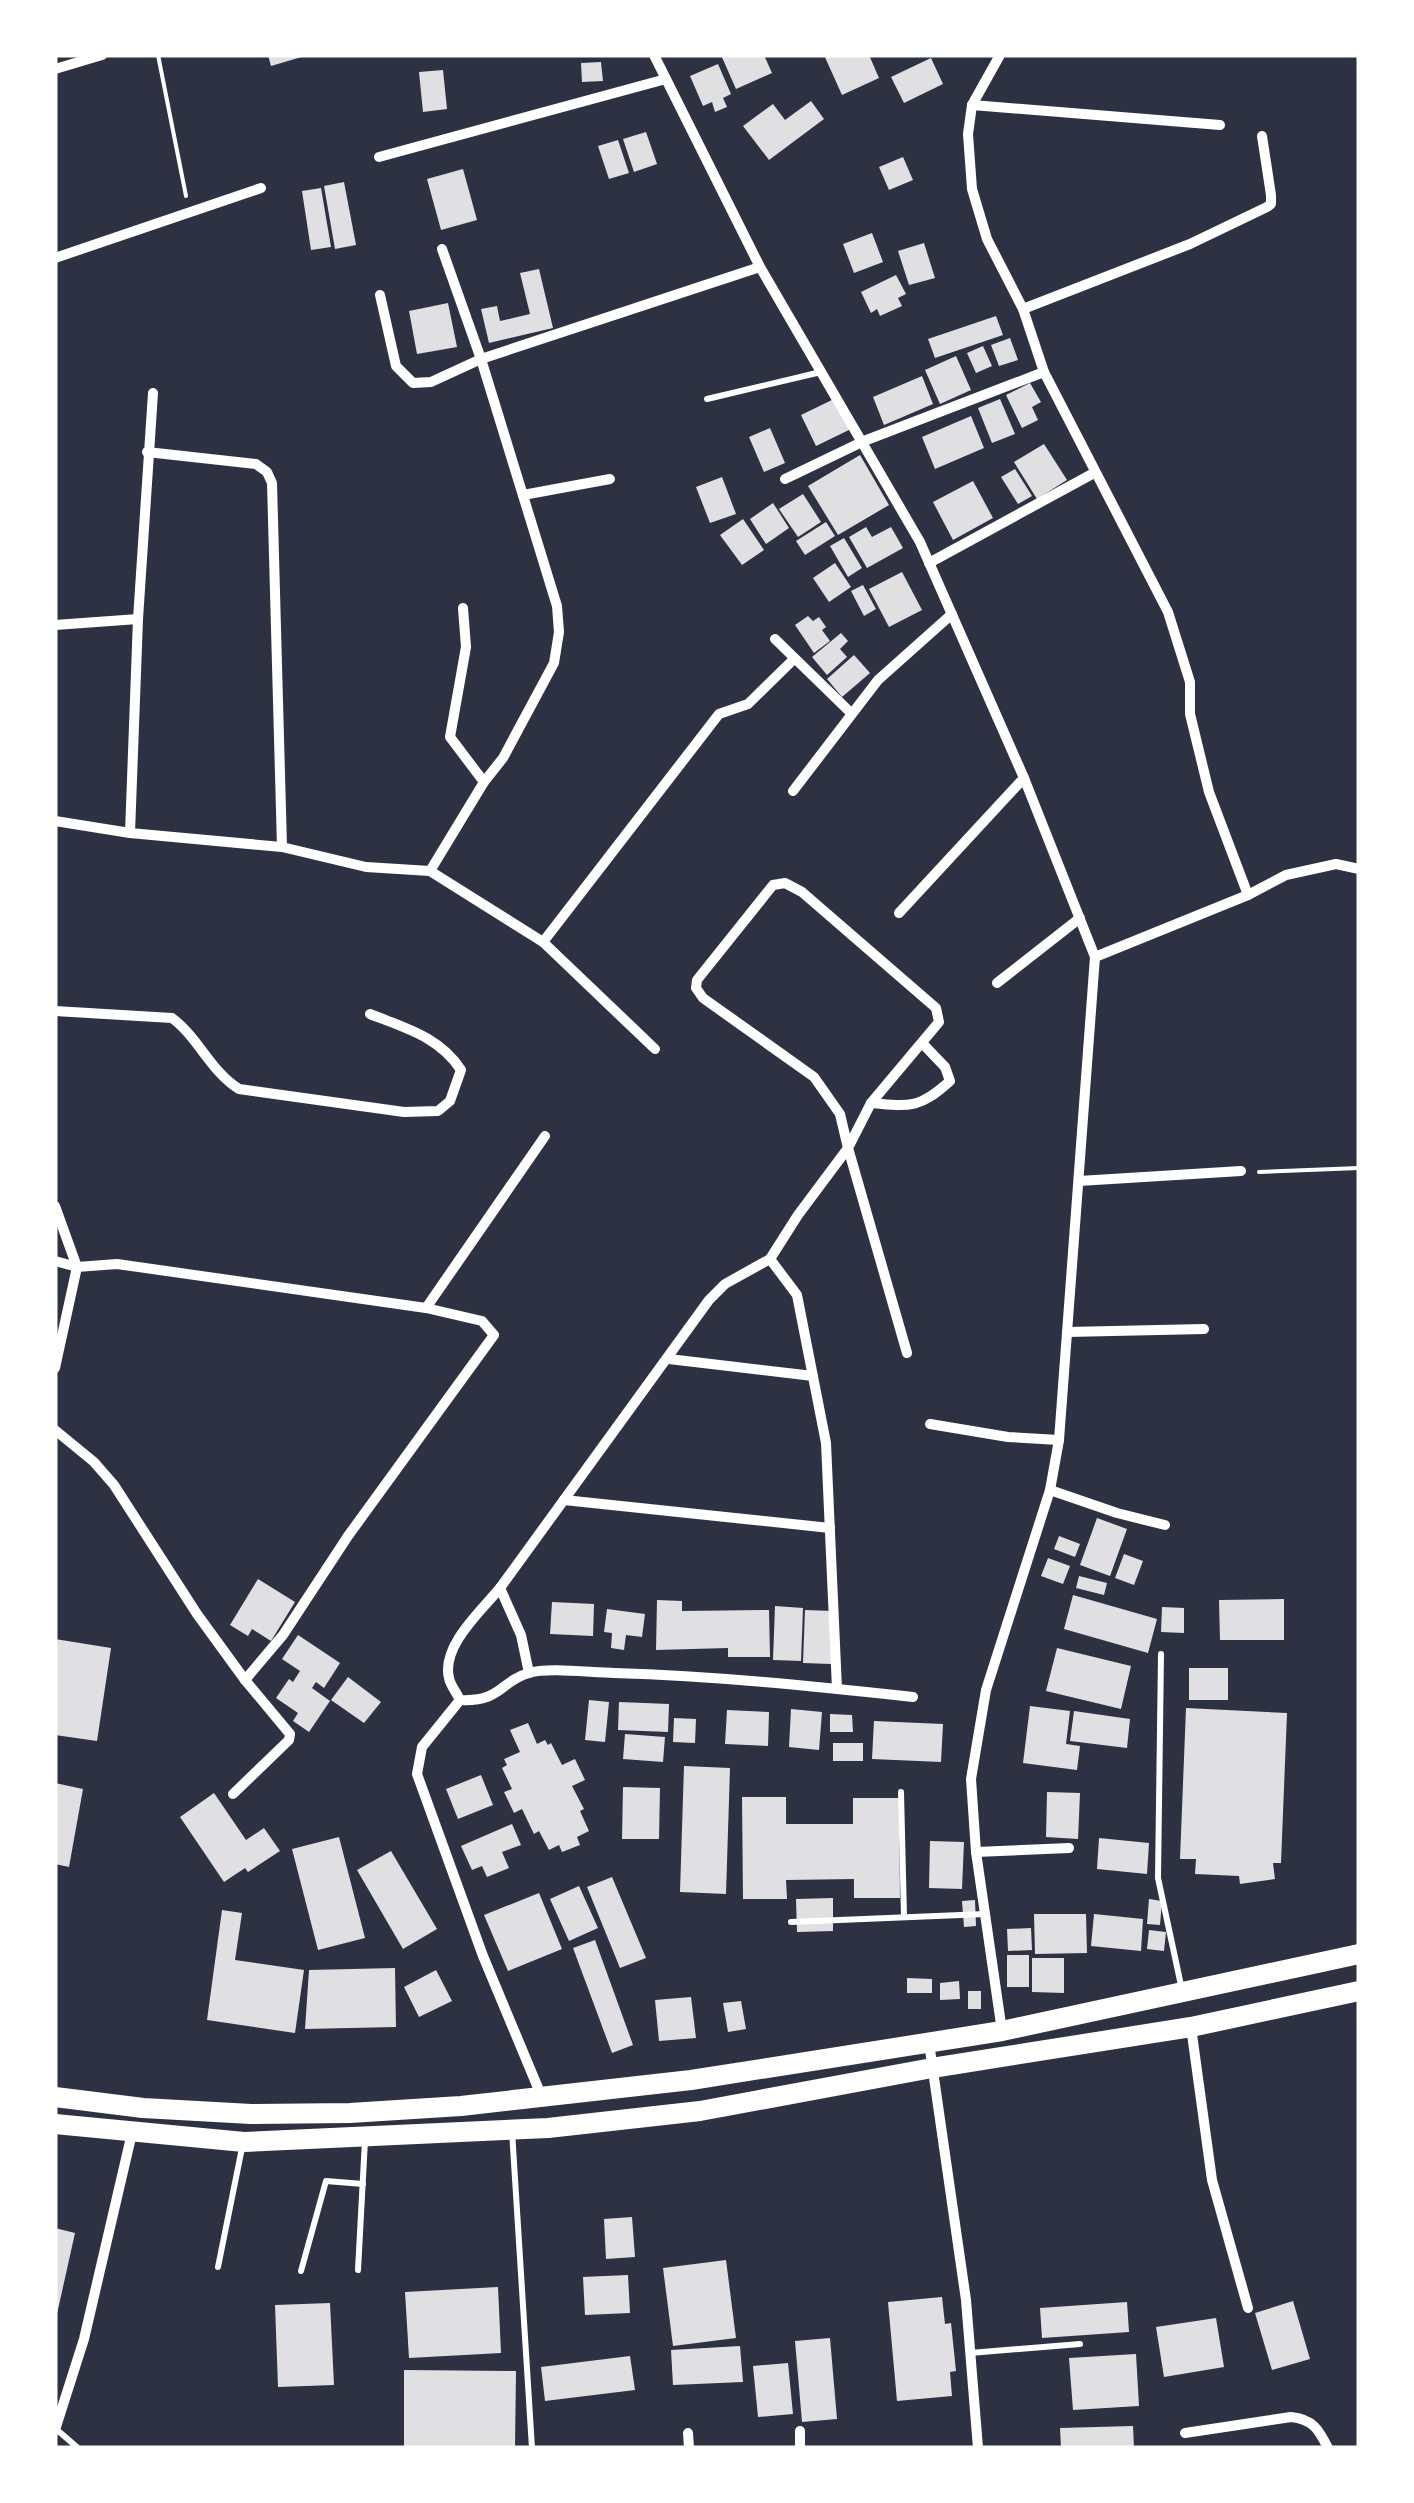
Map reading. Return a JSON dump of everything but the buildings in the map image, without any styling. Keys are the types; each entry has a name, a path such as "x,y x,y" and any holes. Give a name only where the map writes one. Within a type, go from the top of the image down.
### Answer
{"highway":[{"path":"55,2097 143,2108 251,2114 443,2107 690,2080 1002,2031 1359,1954"},
{"path":"55,2124 244,2142 512,2130 700,2112 932,2068 1191,2027 1359,1991"}],"street":[{"path":"55,69 102,55"},
{"path":"654,55 760,267 864,441 929,563 1024,778 1095,957 1059,1440 1050,1490 986,1690 972,1778 976,1852 1002,2031"},
{"path":"1000,55 972,106 968,134 972,189 987,240 1024,309 1044,372 1168,612 1190,682 1190,714 1209,792 1248,894"},
{"path":"378,156 666,80"},
{"path":"972,106 1220,125"},
{"path":"1024,309 1190,244 1267,207 1271,194 1262,136"},
{"path":"55,258 261,188"},
{"path":"430,871 503,758 554,663 560,632 557,606 482,359 442,249"},
{"path":"380,295 396,366 413,383 431,382 482,359 760,267"},
{"path":"785,478 864,441 1044,372"},
{"path":"130,832 138,619 153,393"},
{"path":"147,452 256,464 267,472 272,484 282,847"},
{"path":"929,563 1094,472"},
{"path":"523,495 610,479"},
{"path":"463,608 466,647 450,737 484,782"},
{"path":"793,790 878,680 952,614"},
{"path":"55,626 138,619"},
{"path":"775,640 851,713"},
{"path":"543,942 719,714 748,704 793,660"},
{"path":"899,913 1024,778"},
{"path":"55,820 130,832 282,847 366,867 430,871 543,942 655,1049"},
{"path":"1095,957 1286,875 1336,864 1359,869"},
{"path":"460,1700 448,1676 451,1655 462,1633 500,1588 709,1300 725,1284 770,1259 848,1148 872,1103 939,1022 936,1008 802,892 785,883 773,885 697,980 696,988 703,998 814,1078 840,1114 848,1148 907,1353"},
{"path":"997,983 1080,918"},
{"path":"55,1012 172,1018 184,1027 228,1082 239,1088 404,1112 438,1111 450,1101 462,1070 437,1042 370,1014"},
{"path":"872,1103 910,1107 922,1104 950,1081 945,1068 923,1044"},
{"path":"426,1308 545,1136"},
{"path":"1079,1181 1241,1171"},
{"path":"55,1206 78,1266 55,1368"},
{"path":"770,1259 798,1294 826,1443 837,1689"},
{"path":"55,1261 78,1266 117,1264 426,1308 482,1321 494,1335 490,1346 348,1536 284,1635 245,1680"},
{"path":"1066,1332 1204,1329"},
{"path":"669,1359 813,1376"},
{"path":"930,1424 1008,1437 1059,1440"},
{"path":"55,1430 94,1462 114,1485 197,1614 290,1734 290,1740 233,1794"},
{"path":"1050,1490 1117,1513 1166,1524"},
{"path":"564,1500 830,1528"},
{"path":"500,1588 521,1635 529,1672"},
{"path":"460,1700 478,1700 498,1693 529,1672 713,1676 913,1697"},
{"path":"460,1700 422,1747 417,1774 484,1956 541,2095"},
{"path":"976,1852 1069,1848"},
{"path":"1191,2027 1212,2180 1248,2308"},
{"path":"929,2042 966,2300 978,2448"},
{"path":"55,2430 84,2339 132,2132"},
{"path":"1185,2433 1291,2416 1318,2427 1328,2448"},
{"path":"800,2431 800,2448"},
{"path":"688,2433 689,2448"}],"lane":[{"path":"707,399 821,372"},
{"path":"1162,1654 1158,1878 1182,1992"},
{"path":"901,1792 904,1916"},
{"path":"791,1922 985,1914"},
{"path":"512,2130 532,2448"},
{"path":"358,2270 365,2138"},
{"path":"218,2267 244,2142"},
{"path":"301,2271 326,2181 363,2184"},
{"path":"969,2352 1080,2344"},
{"path":"55,2430 78,2448"}],"path":[{"path":"158,55 189,210"},
{"path":"1241,1171 1359,1168"}]}
